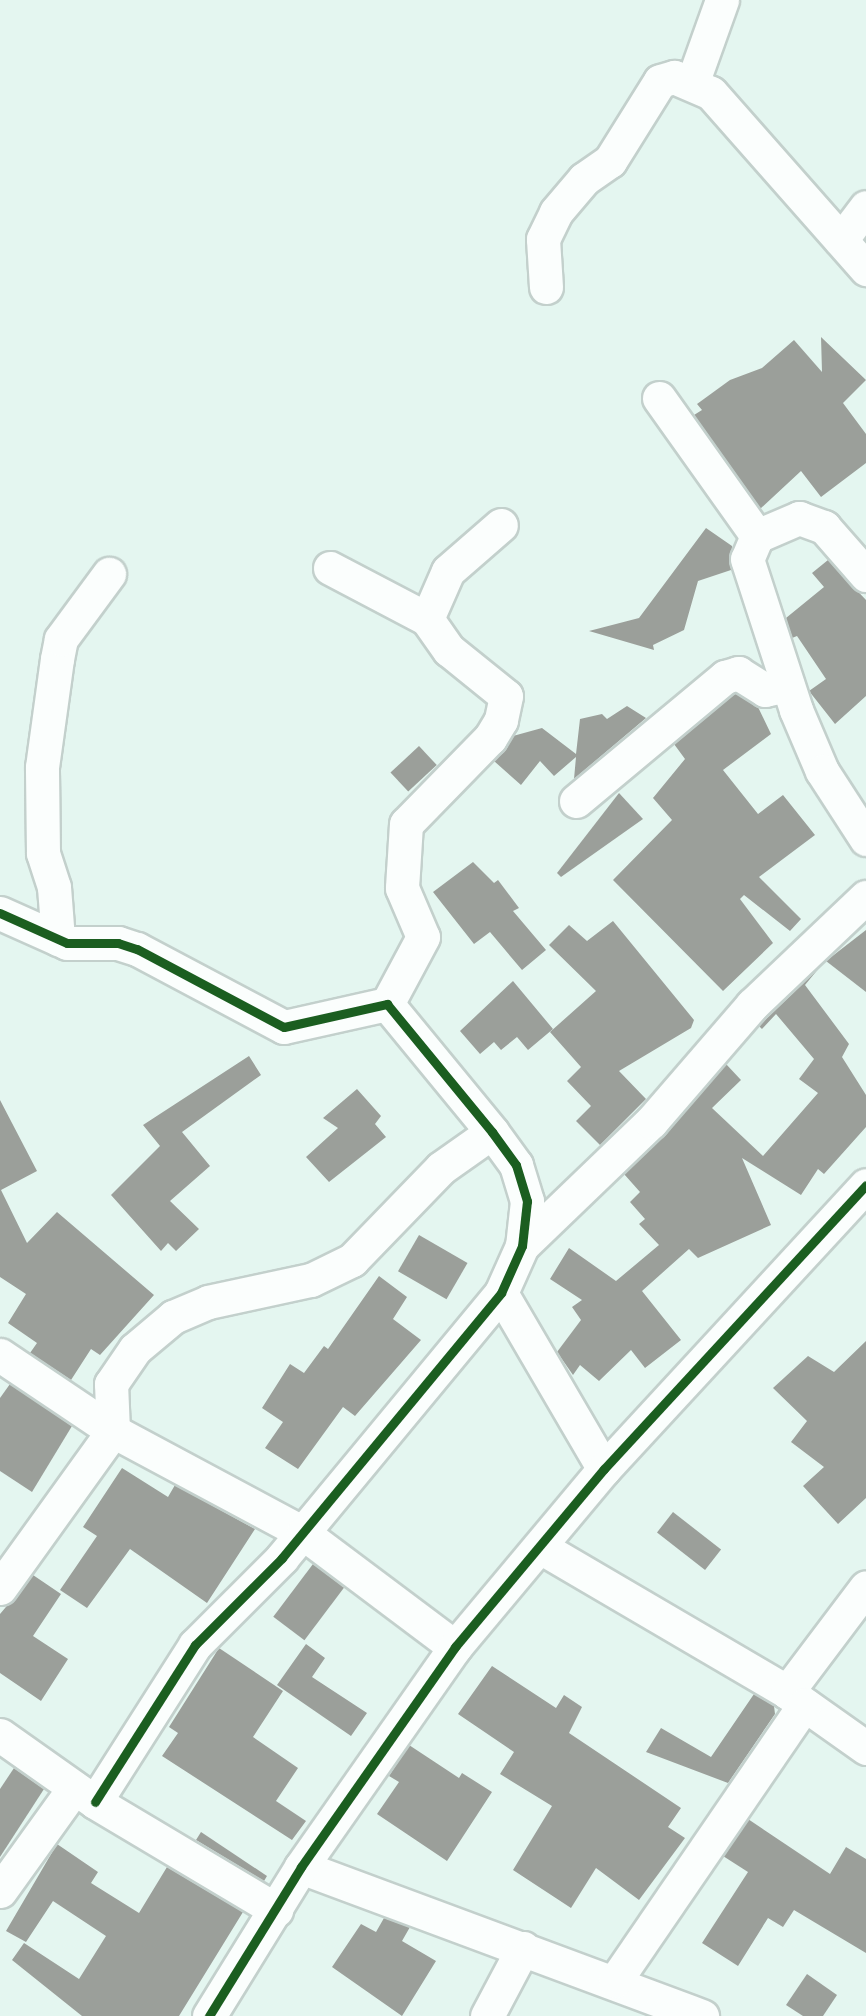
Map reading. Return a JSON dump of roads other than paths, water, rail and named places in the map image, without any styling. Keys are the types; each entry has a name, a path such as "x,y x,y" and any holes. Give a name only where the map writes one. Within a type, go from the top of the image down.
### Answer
{"street":[{"path":"693,81 722,0"},
{"path":"546,287 543,239 556,212 584,179 610,161 660,81 693,81 711,93 866,269"},
{"path":"841,240 866,207"},
{"path":"659,398 757,536"},
{"path":"866,575 824,527 799,518 757,536 747,559 787,685 822,771 866,839"},
{"path":"427,619 436,589 453,565 501,525"},
{"path":"0,913 58,939 137,949 284,1027 387,1004 423,937 402,888 406,824 490,738 501,720 506,696 449,651 427,619 330,568"},
{"path":"58,939 43,836 42,767 57,659 61,639 109,574"},
{"path":"576,801 725,677 738,673 765,690 787,685"},
{"path":"522,1246 651,1122 752,1005 866,897"},
{"path":"0,1891 84,1795 195,1645 303,1533 501,1293 522,1246 527,1201 516,1165 492,1132 387,1004"},
{"path":"0,1588 113,1431 111,1384 135,1349 173,1317 208,1302 311,1280 352,1260 441,1168 492,1132"},
{"path":"209,2016 301,1867 455,1647 542,1548 604,1469 866,1185"},
{"path":"501,1293 604,1469"},
{"path":"0,1355 113,1431 303,1533 455,1647"},
{"path":"542,1548 795,1699 866,1748"},
{"path":"615,1982 866,1587"},
{"path":"0,1735 84,1795 276,1910"},
{"path":"301,1867 702,2016"},
{"path":"487,2016 523,1948"}]}
